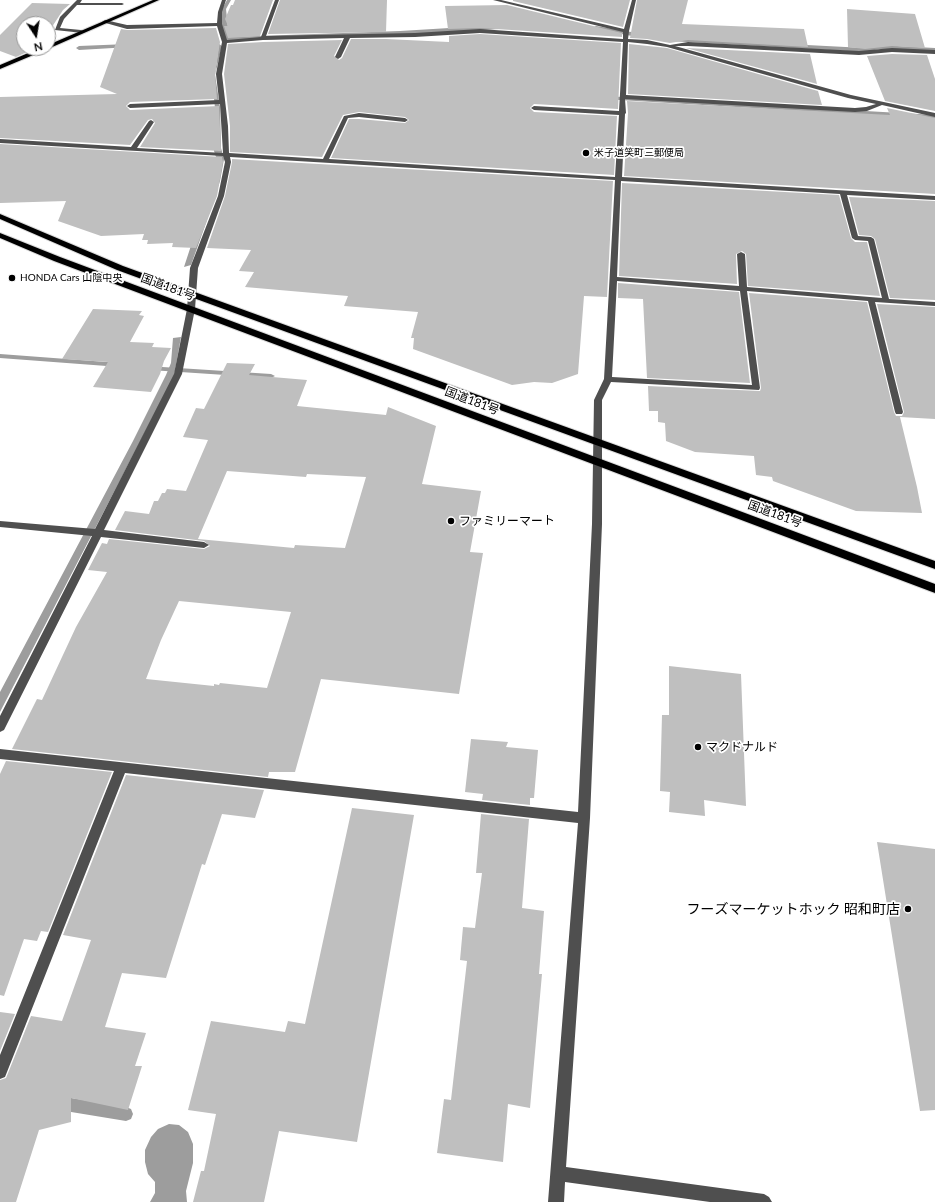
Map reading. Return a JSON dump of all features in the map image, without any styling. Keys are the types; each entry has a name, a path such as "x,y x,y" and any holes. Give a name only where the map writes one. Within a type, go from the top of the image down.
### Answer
{"highway":[{"name":"国道181号","path":"0,216 120,268 935,565"},
{"name":"国道181号","path":"0,235 57,259 935,589"}],"main road":[{"path":"56,43 158,0"},
{"path":"0,67 26,56"}],"street":[{"path":"0,727 178,374 191,309 194,268 221,196 228,162 226,155 219,74 225,42 219,24 220,12 224,0"},
{"path":"263,38 277,0"},
{"path":"495,0 626,31"},
{"path":"556,1202 584,818 597,524 598,400 608,378 624,97 626,31 634,0"},
{"path":"81,32 57,29 62,18 78,2 122,4"},
{"path":"105,22 134,27 199,26 219,24"},
{"path":"225,42 263,38 480,31 626,40 668,46 717,61 881,104 935,115"},
{"path":"338,57 348,36"},
{"path":"668,46 688,44 859,53 883,50 935,52"},
{"path":"624,97 855,110 867,109 881,104"},
{"path":"130,106 222,102"},
{"path":"534,108 623,113"},
{"path":"326,161 346,117 359,116 405,120"},
{"path":"133,149 151,122"},
{"path":"0,141 935,198"},
{"path":"843,192 856,238 871,239 886,301"},
{"path":"608,378 756,388 743,288 741,254"},
{"path":"613,279 935,304"},
{"path":"871,299 899,412"},
{"path":"0,524 204,545"},
{"path":"0,754 584,818"},
{"path":"0,1072 121,767"},
{"path":"557,1173 764,1202"}],"shaded area":[{"path":"219,44 222,46 215,75 220,107 221,148 224,159 220,181 191,265 184,267 218,163 214,151 215,108 213,89"},
{"path":"181,337 174,376 0,712 0,692 133,441 166,375 171,363 173,338"},
{"path":"169,1124 179,1125 188,1132 193,1144 193,1163 186,1191 187,1202 150,1202 155,1193 155,1182 148,1174 145,1162 145,1150 151,1137 158,1129"}],"building":[{"path":"235,0 273,0 260,36 228,38 224,26 228,26 225,19 231,5 233,5"},
{"path":"280,0 387,0 386,32 268,34"},
{"path":"513,0 630,0 623,27"},
{"path":"637,0 688,0 682,24 804,29 808,47 688,40 670,43 630,38"},
{"path":"32,3 70,4 63,10 56,21 56,16 19,16"},
{"path":"507,5 622,33 622,37 480,28 448,29 445,6"},
{"path":"847,9 915,14 925,48 892,46 865,49 848,47"},
{"path":"16,19 16,56 18,56 16,57 0,51 0,35"},
{"path":"216,28 220,42 215,74 217,99 130,102 126,106 130,110 219,106 221,151 140,147 155,123 152,119 148,120 130,145 0,138 0,97 117,94 100,87 121,29"},
{"path":"480,34 621,43 618,109 534,104 530,108 534,112 617,116 614,175 331,158 349,119 405,123 409,120 405,117 359,112 343,115 322,157 230,152 230,126 224,74 228,44 342,40 334,56 339,60 342,58 351,39 449,42 449,36"},
{"path":"629,44 667,48 818,91 822,105 628,94"},
{"path":"686,48 810,54 817,84"},
{"path":"892,54 927,55 935,79 935,111 885,101 867,56"},
{"path":"627,101 890,115 887,108 935,118 935,194 624,176 628,113"},
{"path":"0,144 222,157 223,162 217,196 196,248 172,247 173,243 147,244 148,240 142,240 144,234 101,236 58,221 66,201 0,203"},
{"path":"232,159 613,181 607,297 584,296 578,374 552,383 534,382 512,385 413,349 414,338 411,338 418,312 344,306 348,296 245,287 254,272 239,271 251,250 207,248 225,196"},
{"path":"622,183 839,195 851,238 855,242 867,242 880,296 748,286 746,254 742,251 736,254 737,284 619,276"},
{"path":"849,197 935,201 935,300 890,298 875,239 871,236 859,235"},
{"path":"618,283 739,292 750,383 647,378 643,299 618,298"},
{"path":"749,293 867,302 896,416 902,416 904,412 877,304 935,307 935,419 900,417 922,513 856,511 773,481 772,477 756,475 754,456 695,452 666,441 665,423 658,422 658,411 649,411 648,386 760,391 761,388"},
{"path":"93,309 142,311 139,315 144,316 130,342 154,343 152,347 171,348 151,392 93,387 108,362 62,359"},
{"path":"227,363 255,364 249,375 307,380 297,406 386,415 388,407 436,426 422,484 481,491 470,552 483,553 459,694 321,679 295,772 269,772 268,777 12,749 37,699 42,700 76,627 107,572 88,570 102,543 107,544 109,539 204,549 210,546 204,541 115,530 125,511 149,514 154,501 158,501 162,493 165,493 167,489 186,491 208,440 183,437 196,408 204,409","holes":["227,471 306,477 307,474 366,477 345,548 295,545 294,548 198,539","179,601 291,612 267,688 220,683 219,685 214,684 214,686 146,679 161,640"]},
{"path":"669,666 741,674 746,806 704,800 705,816 669,812 670,792 660,791 662,715 669,715"},
{"path":"471,739 508,742 506,747 538,750 534,798 530,798 530,805 482,800 483,794 465,792"},
{"path":"6,761 112,772 48,932 41,931 37,941 24,939 4,996 0,995 0,774"},
{"path":"126,775 264,790 255,818 222,814 205,865 202,864 166,978 122,973 105,1027 146,1033 135,1066 142,1066 128,1110 71,1098 71,1122 39,1130 16,1202 0,1202 0,1080 6,1078 31,1016 62,1021 91,940 63,935"},
{"path":"352,808 414,815 357,1142 279,1131 264,1202 193,1202 201,1171 204,1171 216,1114 188,1110 211,1021 285,1032 288,1021 305,1024"},
{"path":"481,814 529,819 522,908 544,911 539,974 542,974 530,1108 508,1104 503,1162 437,1153 444,1099 451,1100 467,961 460,960 463,927 475,928 482,873 476,873"},
{"path":"877,842 935,849 935,1110 920,1111"},
{"path":"0,1012 15,1014 0,1051"}],"waterway":[{"path":"229,0 224,9 227,39 400,33 499,27"},
{"path":"596,28 643,36"},
{"path":"671,40 865,50 879,47 935,50"},
{"path":"79,48 128,46"},
{"path":"605,98 935,117"},
{"path":"0,356 120,365"},
{"path":"150,368 271,376"},
{"path":"59,1103 126,1114"}],"place":[{"name":"米子道笑町三郵便局","path":"586,153"},
{"name":"HONDA Cars 山陰中央","path":"12,278"},
{"name":"ファミリーマート","path":"451,521"},
{"name":"マクドナルド","path":"698,747"},
{"name":"フーズマーケットホック 昭和町店","path":"908,909"}]}
